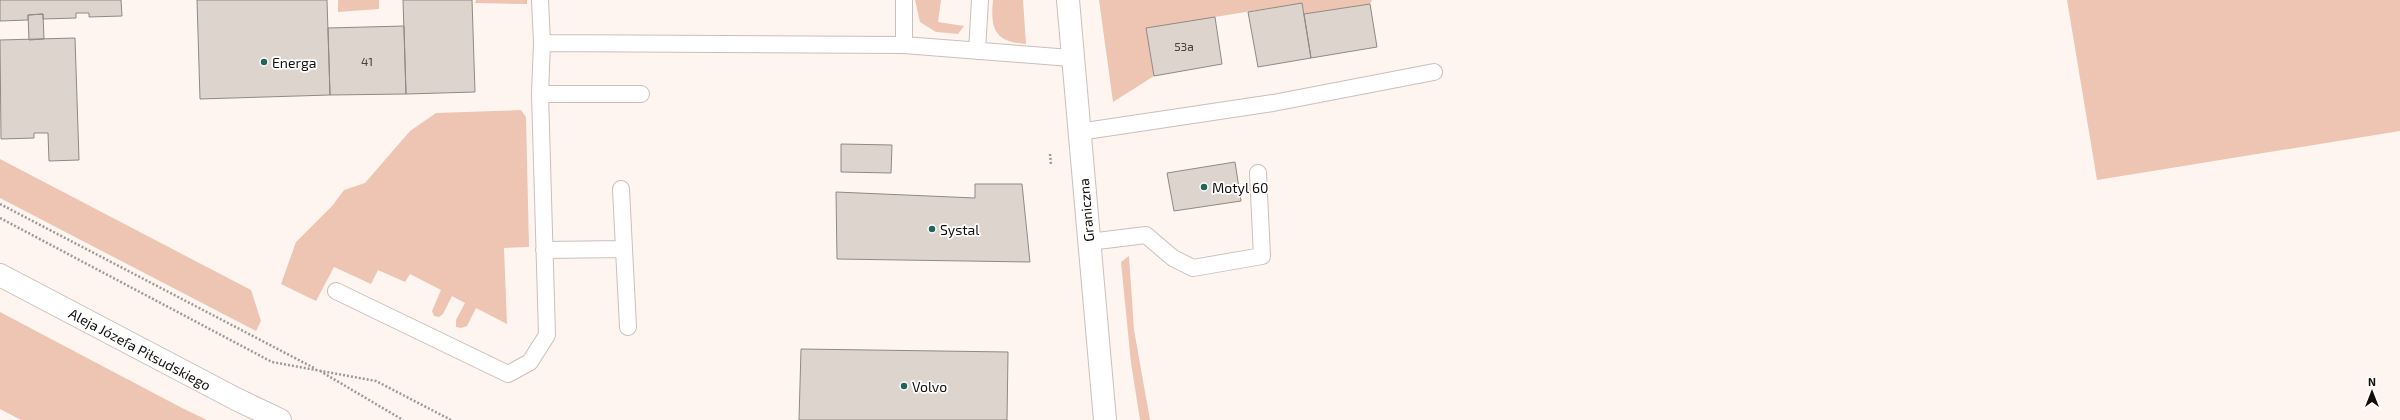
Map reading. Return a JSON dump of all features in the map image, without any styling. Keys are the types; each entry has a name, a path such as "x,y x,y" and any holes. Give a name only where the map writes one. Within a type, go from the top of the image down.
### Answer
{"street":[{"name":"Graniczna","path":"1068,0 1071,58 1105,420"},
{"name":"Aleja Józefa Piłsudskiego","path":"0,275 236,399 280,420"}],"lane":[{"path":"336,291 508,374 530,362 547,335 540,94 542,43 540,0"},
{"path":"904,0 904,46"},
{"path":"977,51 980,0"},
{"path":"542,43 904,46 1071,58"},
{"path":"1079,132 1273,103 1434,72"},
{"path":"540,94 640,94"},
{"path":"1089,242 1146,235 1173,258 1193,268 1262,256 1258,172"},
{"path":"621,189 628,327"},
{"path":"544,250 624,249"}],"path":[{"path":"0,204 319,370 403,420"},
{"path":"0,218 272,362 376,381 451,420"}],"shaded area":[{"path":"338,0 379,0 379,9 338,12"},
{"path":"476,0 527,0 527,4 475,3"},
{"path":"915,0 941,0 938,22 964,26 958,34 936,32 920,22"},
{"path":"993,0 1023,0 1026,44 1007,40 1001,37 997,32 993,19"},
{"path":"1099,0 1372,0 1370,4 1304,14 1302,3 1147,28 1154,76 1113,102"},
{"path":"2067,0 2400,0 2400,131 2097,180"},
{"path":"521,110 526,117 529,247 504,248 507,324 476,308 467,326 461,328 456,327 456,320 465,303 452,296 443,314 439,317 434,316 432,311 441,290 410,274 405,282 378,270 371,284 334,267 316,301 281,284 296,242 333,205 344,190 365,183 410,131 436,113"},
{"path":"0,159 251,290 261,321 256,331 0,198"},
{"path":"1129,256 1134,330 1150,420 1140,420 1131,363 1121,262"},
{"path":"0,312 207,420 21,420 0,409"}],"building":[{"path":"0,0 121,0 122,16 89,17 89,13 76,13 76,18 43,19 43,14 28,15 28,20 0,21"},
{"name":"Energa","path":"197,0 327,0 330,95 200,99"},
{"path":"403,0 472,0 475,92 406,94"},
{"path":"1302,3 1311,58 1258,67 1248,12"},
{"path":"1370,4 1377,47 1311,58 1304,14"},
{"path":"43,14 44,39 29,40 28,15"},
{"path":"1215,17 1222,64 1154,76 1146,28"},
{"path":"404,26 406,94 330,95 328,28"},
{"path":"75,38 79,160 49,161 48,133 34,133 34,138 1,139 0,40"},
{"path":"841,144 892,145 891,173 841,172"},
{"name":"Motyl 60","path":"1235,162 1241,201 1174,211 1167,173"},
{"name":"Systal","path":"975,184 1022,184 1030,262 837,259 836,192 975,198"},
{"name":"Volvo","path":"801,349 1008,352 1007,420 799,420"}],"place":[{"name":"Energa","path":"264,62"},
{"name":"Motyl 60","path":"1204,187"},
{"name":"Systal","path":"932,229"},
{"name":"Volvo","path":"904,386"}]}
